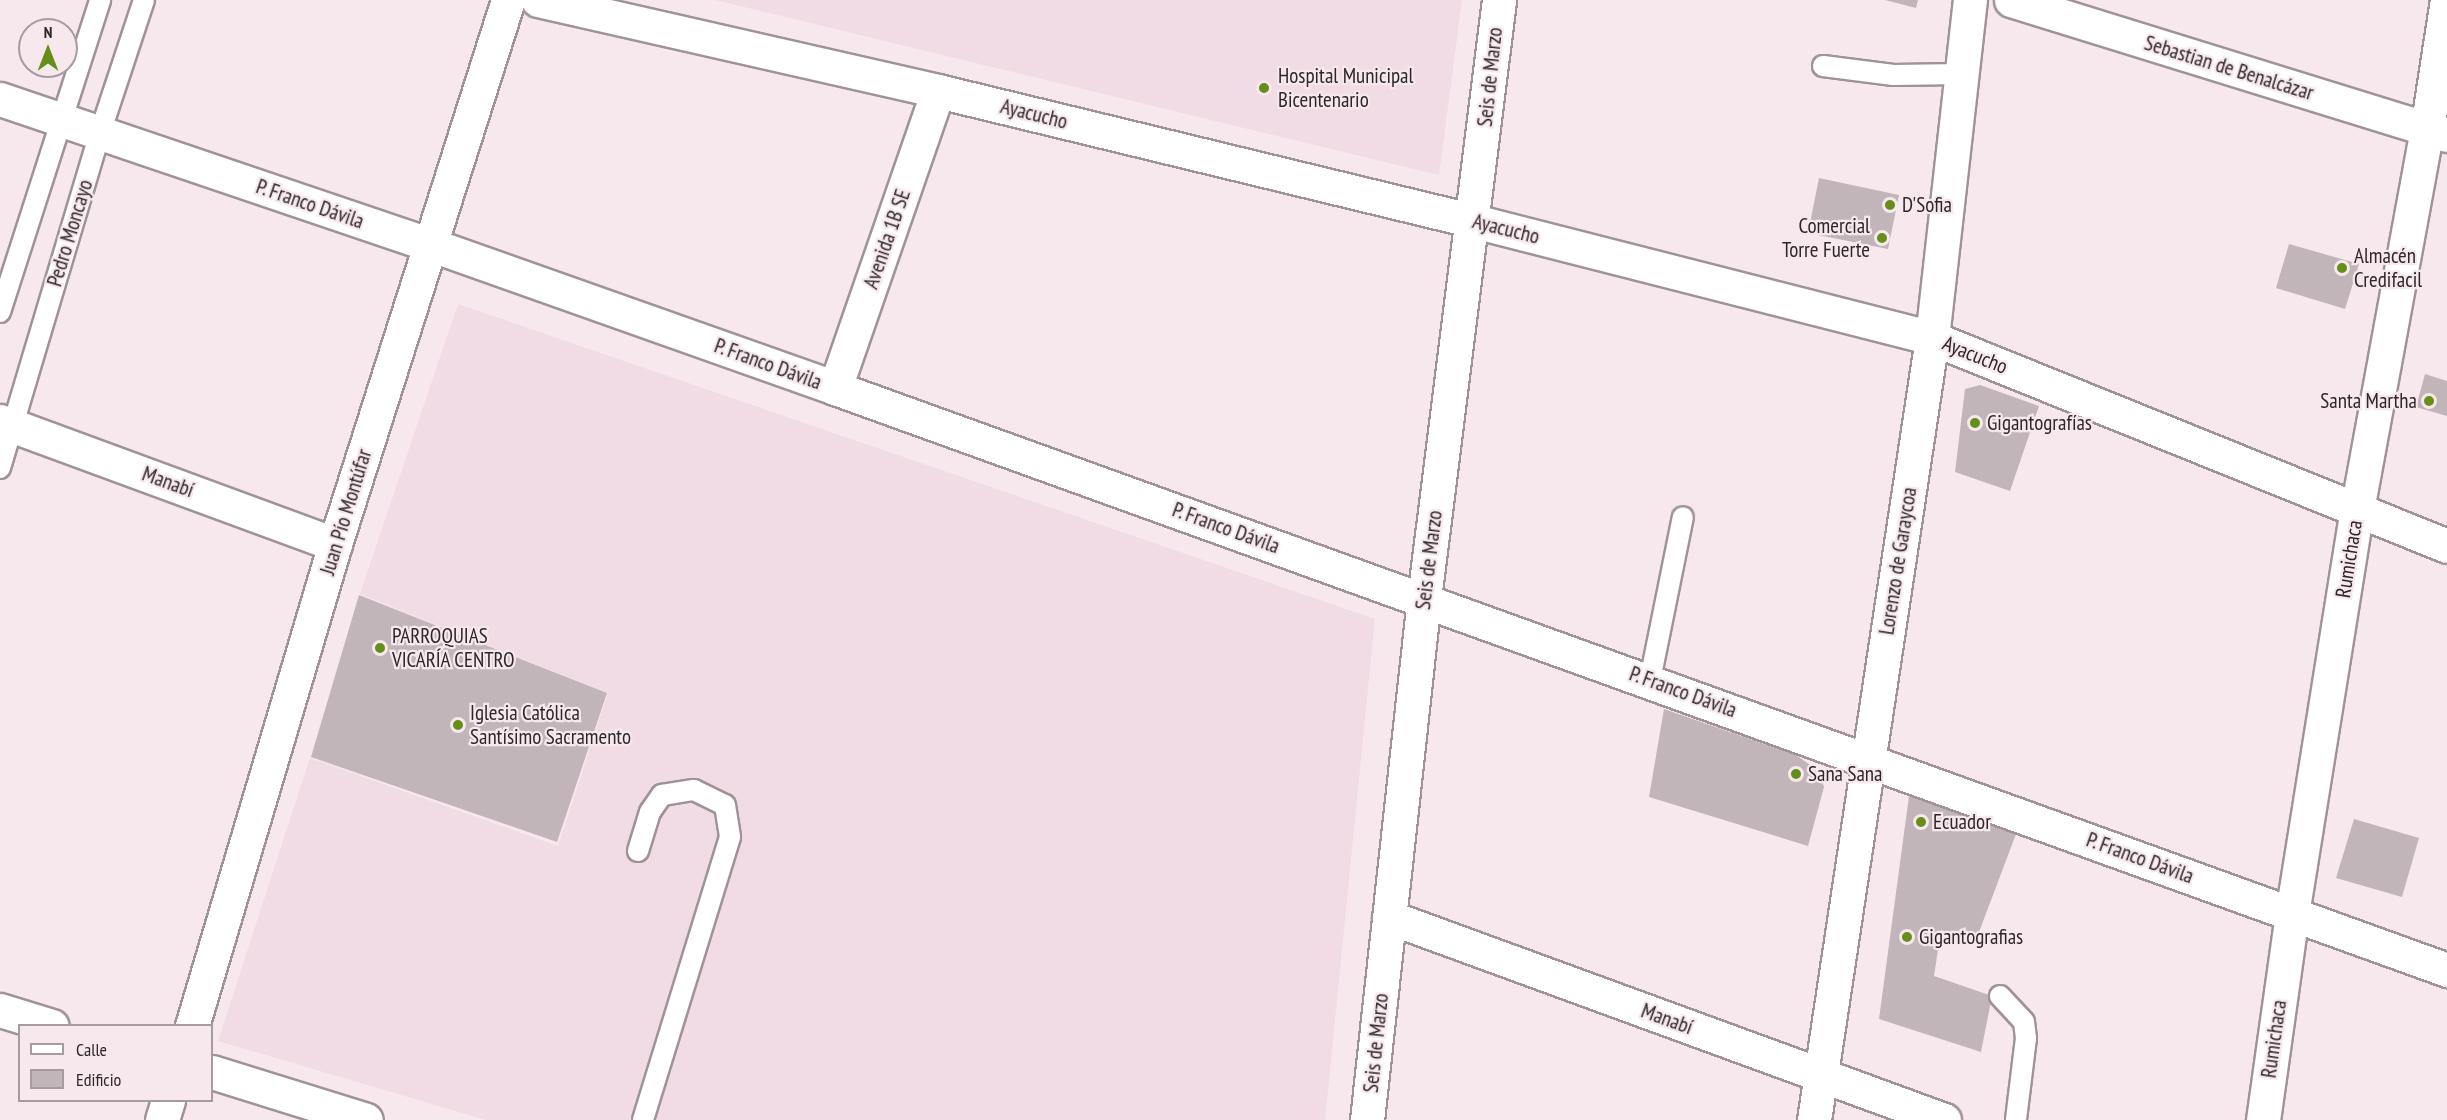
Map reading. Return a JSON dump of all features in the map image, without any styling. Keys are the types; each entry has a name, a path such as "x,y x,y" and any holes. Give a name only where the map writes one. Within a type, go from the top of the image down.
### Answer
{"street":[{"name":"Juan Pío Montúfar","path":"193,1024 335,544 508,0"},
{"name":"Ayacucho","path":"538,0 938,91 1474,221 1932,338 2447,546"},
{"name":"Seis de Marzo","path":"1368,1120 1424,598 1474,221 1498,0"},
{"name":"Lorenzo de Garaycoa","path":"1814,1120 1932,338 1970,0"},
{"name":"Sebastian de Benalcázar","path":"2011,0 2437,132"},
{"name":"Rumichaca","path":"2263,1120 2292,914 2357,510 2437,132 2447,0"},
{"name":"Avenida 1B SE","path":"835,388 938,91"},
{"name":"P. Franco Dávila","path":"0,99 429,244 835,388 1424,598 2447,970"},
{"name":"Manabí","path":"6,423 335,544"},
{"name":"Manabí","path":"1389,917 1944,1120"},
{"path":"0,1010 46,1024"},
{"path":"213,1072 366,1120"},
{"path":"162,1120 168,1102"}],"lane":[{"name":"Pedro Moncayo","path":"0,312 100,0"},
{"name":"Pedro Moncayo","path":"0,468 6,423 144,0"},
{"path":"1823,66 1893,75 1962,74"},
{"path":"1650,680 1683,517"},
{"path":"638,850 650,812 662,795 694,790 725,805 730,819 729,837 643,1120"},
{"path":"2000,996 2024,1022 2026,1038 2016,1120"}],"shaded area":[{"name":"Hospital Municipal Bicentenario","path":"715,0 1462,0 1439,175"},
{"path":"458,304 1375,619 1325,1120 486,1120 218,1041 310,758 558,846 608,693 360,594"}],"building":[{"path":"1885,0 1918,0 1916,8"},
{"path":"1819,178 1899,195 1888,249 1808,233"},
{"path":"2289,244 2359,264 2345,309 2276,288"},
{"path":"2425,374 2447,381 2447,416 2416,407"},
{"path":"1980,385 2039,406 2010,491 1955,472 1965,389"},
{"name":"Iglesia Católica Santísimo Sacramento","path":"359,595 607,693 557,842 311,757"},
{"path":"1664,709 1796,755 1819,771 1824,787 1808,846 1649,797"},
{"path":"1909,796 2016,834 1976,940 1941,930 1934,976 1992,996 1981,1052 1879,1019"},
{"path":"2354,819 2419,838 2402,897 2336,878"}],"place":[{"name":"Hospital Municipal Bicentenario","path":"1264,88"},
{"name":"D'Sofia","path":"1890,205"},
{"name":"Comercial Torre Fuerte","path":"1882,238"},
{"name":"Almacén Credifacil","path":"2342,268"},
{"name":"Santa Martha","path":"2429,401"},
{"name":"Gigantografías","path":"1975,423"},
{"name":"PARROQUIAS VICARÍA CENTRO","path":"380,648"},
{"name":"Iglesia Católica Santísimo Sacramento","path":"458,725"},
{"name":"Sana Sana","path":"1796,774"},
{"name":"Ecuador","path":"1921,822"},
{"name":"Gigantografias","path":"1907,937"}]}
